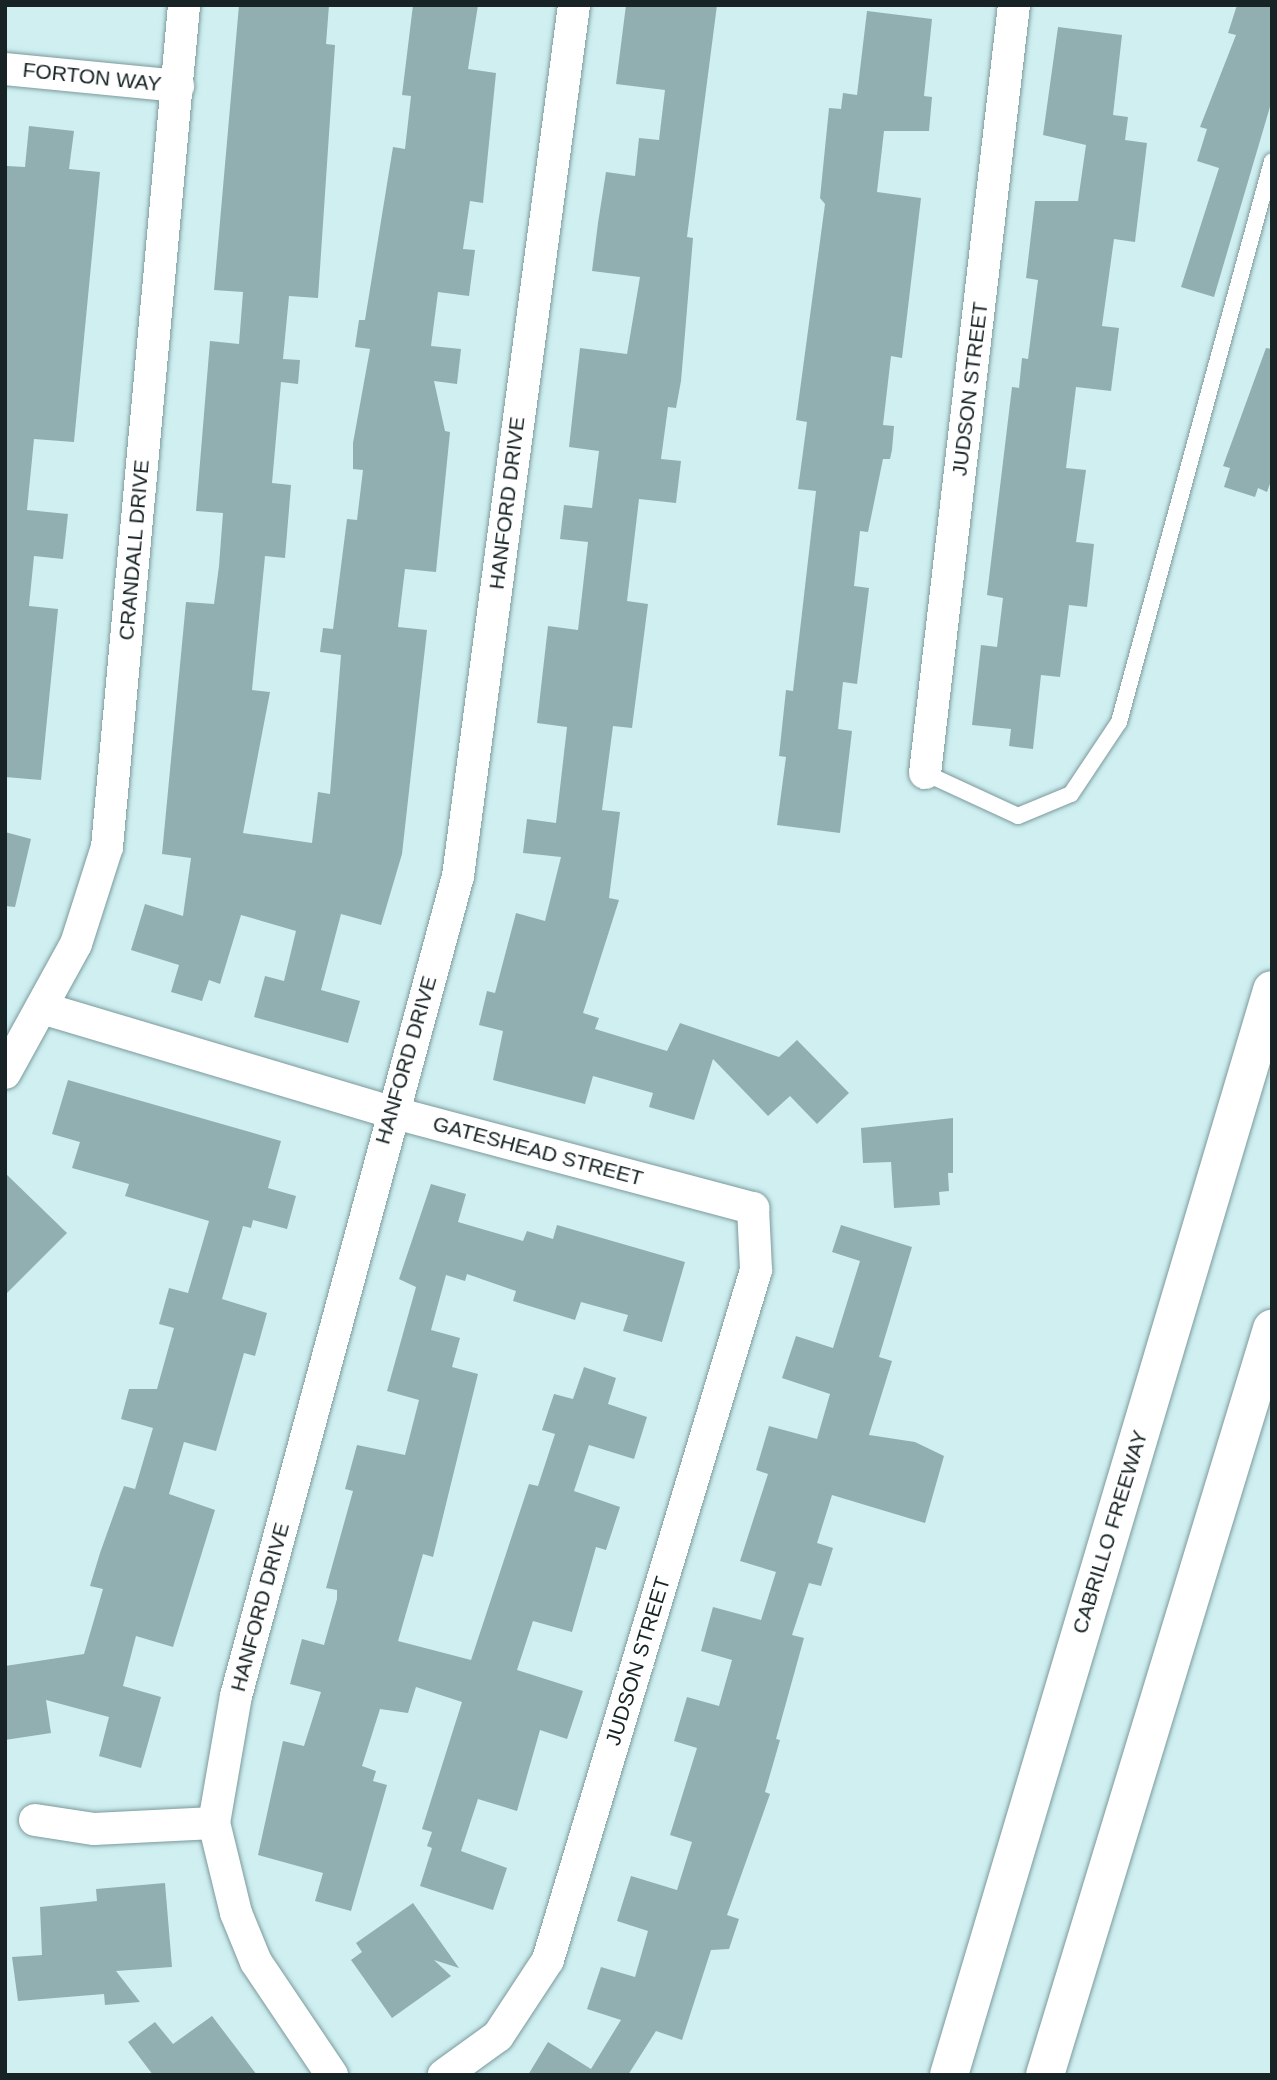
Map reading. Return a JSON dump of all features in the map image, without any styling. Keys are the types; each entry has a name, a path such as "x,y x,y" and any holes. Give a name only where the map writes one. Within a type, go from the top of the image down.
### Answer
{"highway":[{"name":"CABRILLO FREEWAY","path":"949,2075 1272,990"},
{"path":"1045,2075 1272,1329"}],"street":[{"name":"CRANDALL DRIVE","path":"5,1073 76,944 107,848 184,5"},
{"name":"HANFORD DRIVE","path":"332,2075 256,1962 236,1913 214,1823 236,1696 460,862 574,5"},
{"name":"JUDSON STREET","path":"925,773 1014,5"},
{"name":"FORTON WAY","path":"5,69 178,86"},
{"name":"GATESHEAD STREET","path":"42,1008 391,1112 753,1208"},
{"name":"JUDSON STREET","path":"444,2075 498,2036 548,1960 755,1270 753,1208"},
{"path":"34,1820 94,1829 214,1823"}],"lane":[{"path":"925,773 1018,816 1071,794 1119,722 1272,161"}],"building":[{"path":"239,5 329,5 326,44 335,45 318,298 289,296 283,359 300,360 298,384 281,382 272,483 291,485 285,558 265,556 252,690 270,692 243,833 312,843 318,792 330,794 341,655 320,652 323,628 333,629 347,519 357,520 363,470 353,469 353,443 370,349 355,347 359,320 365,320 393,147 405,149 411,96 402,95 413,5 478,5 468,69 496,73 483,203 470,201 463,249 475,250 469,296 438,292 431,346 461,349 457,384 434,381 445,431 450,432 436,572 405,569 398,627 427,630 402,854 381,925 341,914 321,990 360,1001 348,1043 254,1017 265,976 284,981 296,931 241,915 220,984 209,980 202,1001 171,992 179,965 131,950 145,904 183,916 191,858 162,854 186,602 214,604 219,566 223,513 196,511 210,341 239,344 243,292 214,290"},
{"path":"626,5 717,5 687,237 693,238 681,381 676,408 668,407 661,459 681,461 676,503 639,499 627,601 648,604 632,728 613,726 602,810 620,812 609,898 619,900 583,1013 599,1018 595,1029 667,1051 680,1023 779,1057 797,1040 849,1093 817,1124 790,1096 768,1116 713,1059 694,1120 649,1107 653,1093 593,1076 585,1104 493,1080 503,1031 479,1025 487,991 495,993 516,913 545,921 561,857 523,853 527,819 556,823 567,727 537,723 548,626 578,630 588,542 560,539 564,505 592,508 599,451 569,447 580,348 627,354 640,277 592,271 598,223 606,172 635,176 639,138 659,140 665,90 616,84"},
{"path":"1237,5 1272,5 1272,100 1214,297 1181,287 1219,168 1197,161 1207,129 1200,127 1236,35 1228,33"},
{"path":"867,11 932,19 924,96 932,97 929,131 884,131 877,192 921,198 902,358 891,356 883,425 894,426 892,450 890,459 883,459 868,532 860,531 854,586 869,588 857,684 843,682 838,729 852,731 840,833 777,825 786,757 779,756 786,690 793,691 816,491 798,489 807,422 796,420 825,204 820,198 829,108 841,109 843,93 857,95"},
{"path":"1058,27 1122,35 1113,115 1128,117 1125,140 1147,143 1135,242 1114,239 1102,326 1119,328 1111,391 1076,387 1066,468 1086,470 1076,542 1094,544 1087,607 1069,605 1060,677 1041,675 1033,749 1009,746 1011,729 972,725 981,645 997,647 1003,598 987,595 1012,387 1019,388 1022,358 1028,359 1038,280 1026,278 1035,201 1078,201 1086,145 1043,135"},
{"path":"29,126 74,131 69,169 100,172 74,442 34,439 27,510 68,514 63,559 34,556 29,606 58,609 41,780 5,777 5,182 7,166 25,167"},
{"path":"1266,348 1272,349 1272,478 1267,492 1258,488 1255,497 1224,487 1230,468 1223,466"},
{"path":"5,832 31,839 15,907 5,906"},
{"path":"68,1080 281,1141 268,1188 296,1196 287,1229 253,1220 251,1228 243,1226 222,1299 267,1313 255,1356 244,1353 216,1451 184,1442 169,1494 215,1510 173,1647 136,1636 123,1686 161,1697 141,1768 99,1756 109,1717 46,1700 51,1733 5,1740 5,1666 84,1654 103,1589 90,1586 100,1553 124,1486 135,1489 153,1428 121,1419 129,1389 157,1389 174,1328 159,1324 169,1288 188,1293 209,1221 125,1196 129,1184 72,1168 80,1142 52,1134"},
{"path":"953,1118 953,1173 948,1173 949,1191 939,1192 940,1205 894,1208 891,1162 863,1163 861,1128"},
{"path":"5,1173 67,1233 5,1295"},
{"path":"431,1184 466,1194 458,1222 523,1241 527,1231 553,1239 557,1225 685,1262 662,1342 623,1331 628,1315 581,1302 575,1320 513,1301 516,1291 467,1274 465,1281 446,1275 431,1330 460,1338 452,1367 478,1374 433,1557 423,1554 398,1641 471,1660 529,1484 538,1486 555,1434 542,1430 554,1394 573,1399 584,1367 616,1378 608,1404 647,1417 634,1459 589,1445 574,1491 620,1507 606,1550 596,1547 572,1632 533,1621 517,1670 583,1691 567,1739 540,1730 517,1811 478,1799 461,1851 507,1868 493,1910 420,1886 432,1848 427,1846 432,1832 422,1829 462,1702 416,1687 408,1713 380,1709 362,1766 376,1771 373,1781 387,1785 351,1911 315,1901 323,1873 258,1855 283,1741 304,1746 321,1692 290,1684 302,1639 324,1645 337,1599 337,1590 326,1588 353,1491 345,1489 357,1445 405,1455 419,1400 387,1391 416,1287 399,1279"},
{"path":"841,1225 912,1247 879,1357 892,1361 869,1435 915,1442 944,1456 925,1523 832,1495 817,1543 833,1548 821,1586 809,1583 792,1635 804,1638 776,1739 780,1740 765,1792 770,1794 727,1915 739,1919 729,1949 711,1950 682,2040 656,2031 628,2075 528,2075 548,2042 591,2069 621,2020 587,2009 601,1967 635,1977 648,1931 617,1921 631,1876 677,1890 692,1842 670,1835 697,1748 674,1741 687,1697 719,1706 732,1660 701,1651 713,1607 761,1620 776,1572 740,1561 768,1474 756,1470 769,1426 817,1439 830,1394 782,1378 796,1336 833,1348 860,1261 832,1252"},
{"path":"165,1883 172,1967 116,1971 140,2002 105,2005 104,1994 18,2001 12,1957 42,1955 40,1907 97,1901 96,1889"},
{"path":"413,1903 459,1968 434,1960 451,1976 392,2018 351,1960 362,1952 356,1943"},
{"path":"212,2016 257,2075 153,2075 128,2042 155,2022 173,2044"}]}
